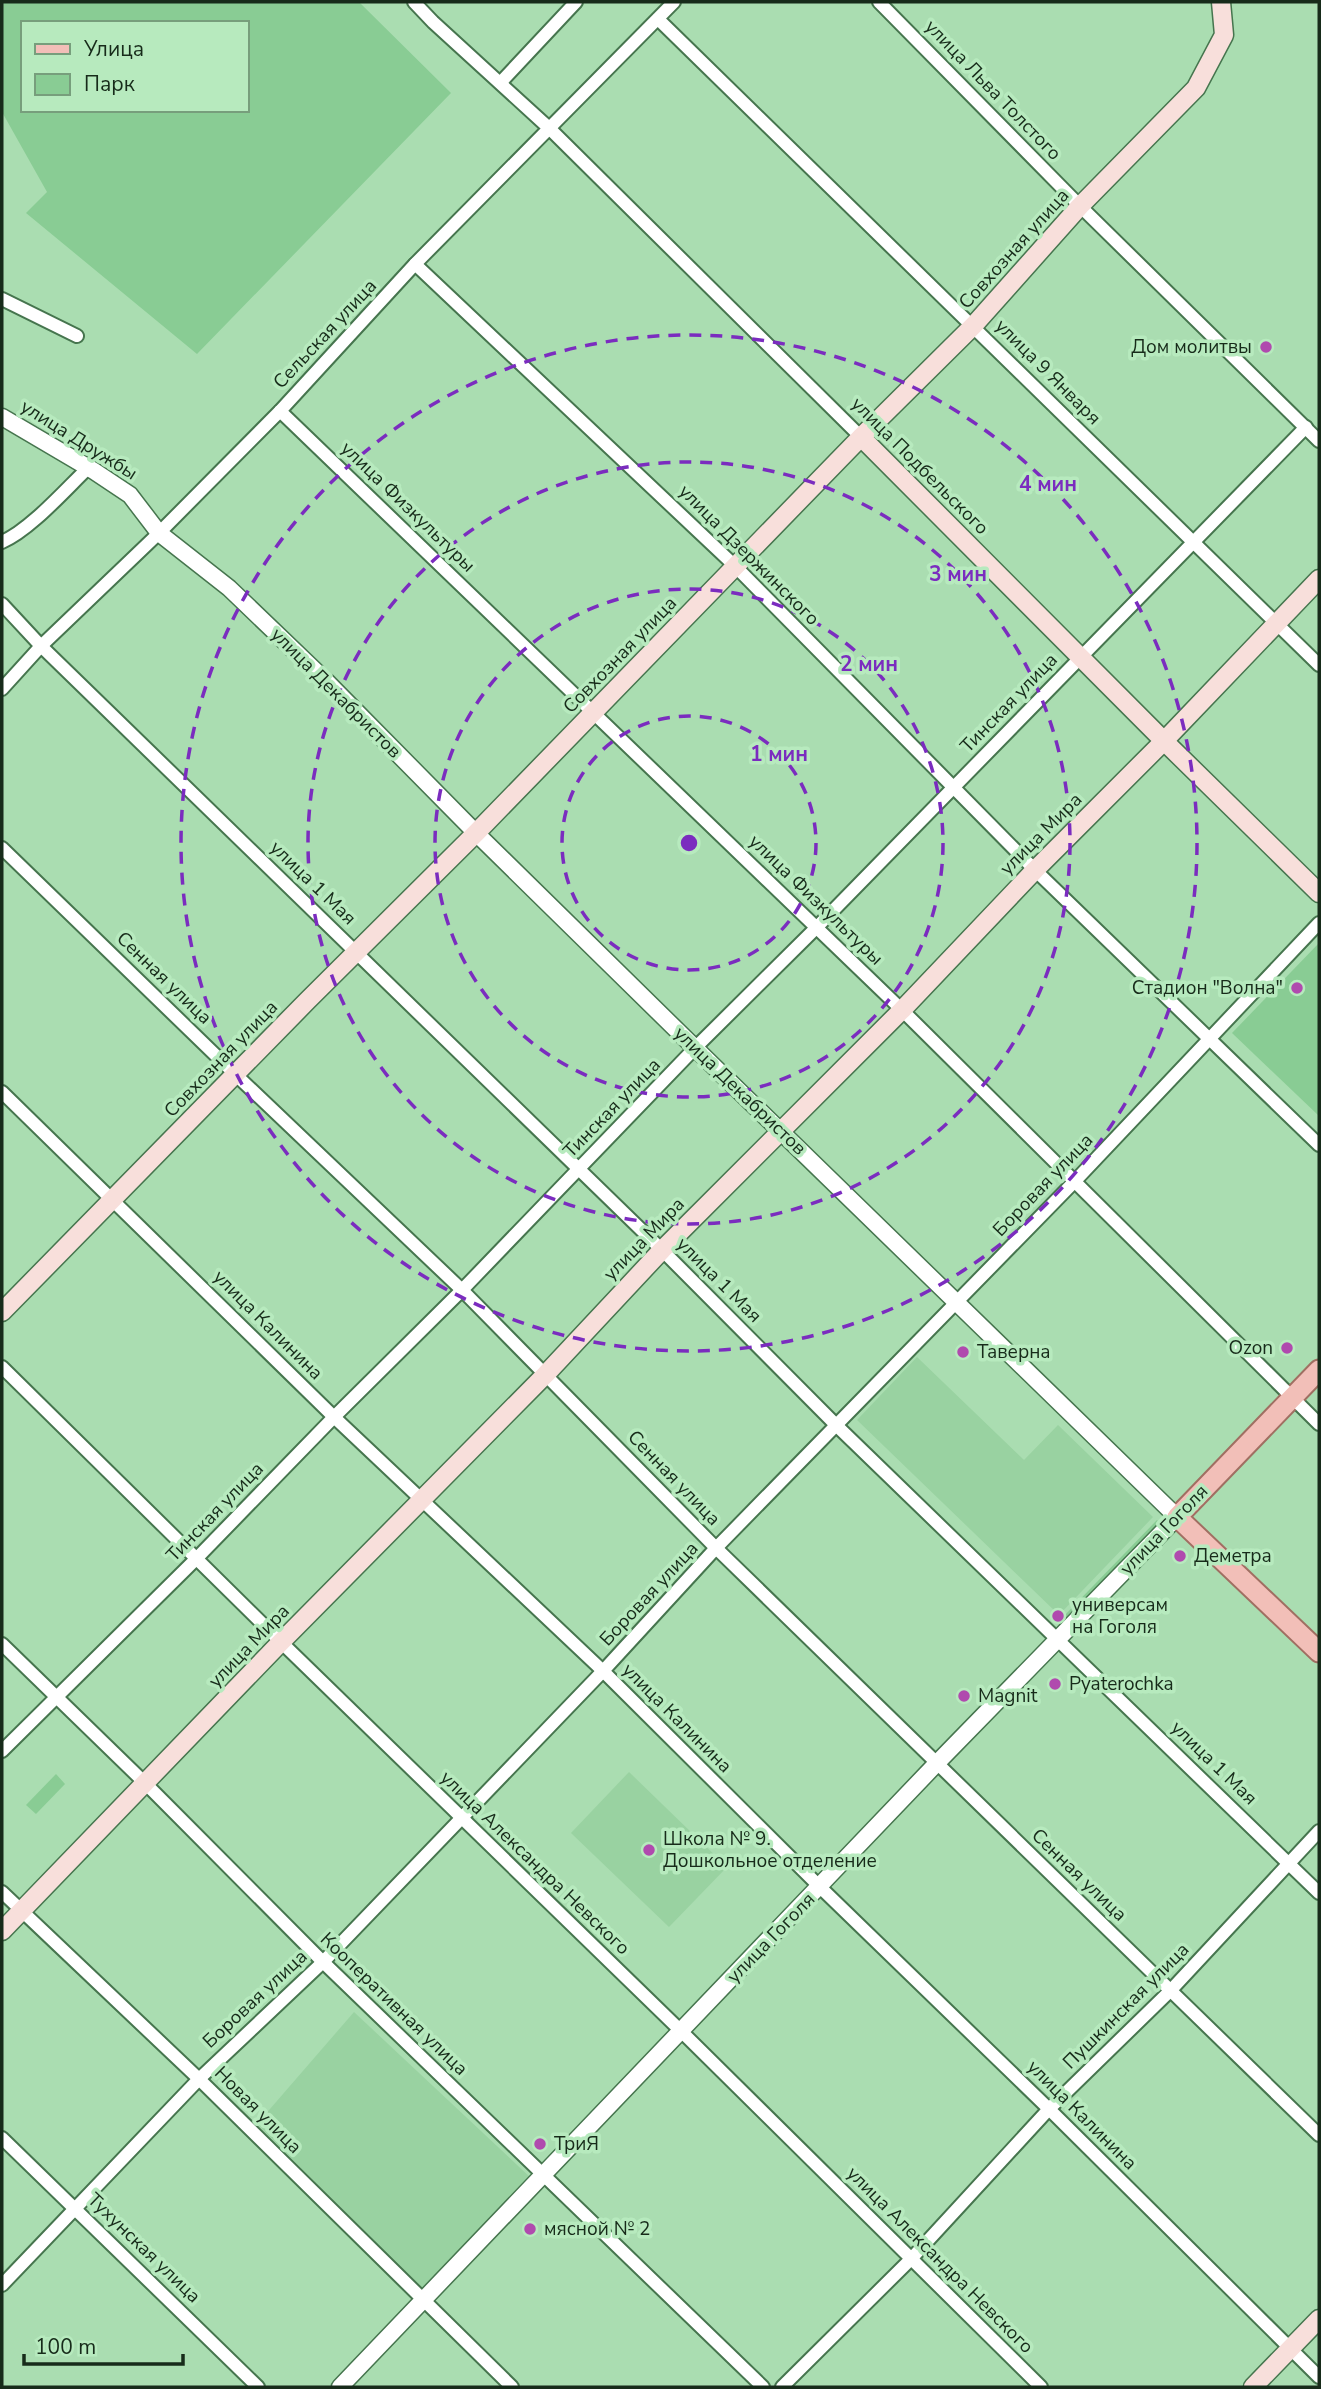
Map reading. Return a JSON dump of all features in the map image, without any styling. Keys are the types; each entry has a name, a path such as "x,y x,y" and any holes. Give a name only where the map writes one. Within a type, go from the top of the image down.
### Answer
{"main road":[{"name":"Совхозная улица","path":"2,1312 974,325 1080,206 1196,88 1223,35 1221,2"},
{"name":"улица Подбельского","path":"861,437 1319,893"},
{"name":"улица Мира","path":"2,1931 281,1642 423,1500 662,1250 902,1010 1319,579"},
{"name":"улица Гоголя","path":"1177,1517 1319,1370"},
{"name":"улица Декабристов","path":"1177,1517 1319,1652"},
{"path":"1253,2387 1319,2319"}],"street":[{"name":"улица Подбельского","path":"414,2 550,128 861,437"},
{"path":"501,82 576,2"},
{"name":"Сельская улица","path":"2,689 41,646 281,411 415,264 674,2"},
{"name":"улица Льва Толстого","path":"879,2 1080,206 1319,441"},
{"name":"улица 9 Января","path":"658,19 1319,665"},
{"name":"улица Дзержинского","path":"415,264 735,566 1035,870 1319,1144"},
{"path":"2,299 77,336"},
{"name":"улица Физкультуры","path":"281,411 817,927 1319,1424"},
{"name":"улица Дружбы","path":"2,417 130,495 159,533"},
{"name":"Тинская улица","path":"2,1751 462,1290 695,1048 817,927 1306,427"},
{"path":"2,542 47,507 88,468"},
{"name":"улица Декабристов","path":"159,533 238,597 326,681 476,833 1177,1517"},
{"name":"улица 1 Мая","path":"2,604 41,646 662,1250 837,1426 1319,1893"},
{"name":"Сенная улица","path":"2,848 462,1290 716,1548 1319,2135"},
{"name":"Боровая улица","path":"2,2285 199,2079 323,1962 603,1671 716,1548 1075,1181 1319,923"},
{"name":"улица Калинина","path":"2,1092 334,1417 603,1671 1319,2377"},
{"name":"улица Александра Невского","path":"2,1367 1041,2387"},
{"name":"улица Гоголя","path":"340,2387 936,1764 1060,1640 1177,1517"},
{"name":"Кооперативная улица","path":"2,1644 323,1962 763,2387"},
{"name":"Пушкинская улица","path":"782,2387 912,2259 1049,2109 1171,1990 1319,1831"},
{"name":"Новая улица","path":"2,1892 199,2079 512,2387"},
{"name":"Тухунская улица","path":"2,2138 258,2387"}],"shaded area":[{"path":"917,1357 1024,1460 1058,1425 1153,1517 1059,1615 857,1420"},
{"name":"Школа № 9. Дошкольное отделение","path":"629,1772 727,1867 669,1927 571,1833"},
{"path":"354,2012 532,2179 424,2291 257,2124"}],"green space":[{"path":"4,2 359,2 451,93 197,354 26,213 47,192 2,112"},
{"name":"Стадион \"Волна\"","path":"1319,943 1319,1116 1232,1033"},
{"path":"1157,1520 1160,1523 1065,1621 1062,1618"},
{"path":"56,1774 65,1784 36,1814 26,1805"}],"place":[{"name":"Дом молитвы","path":"1266,347"},
{"name":"Стадион \"Волна\"","path":"1297,988"},
{"name":"Ozon","path":"1287,1348"},
{"name":"Таверна","path":"963,1352"},
{"name":"Деметра","path":"1180,1556"},
{"name":"универсам на Гоголя","path":"1058,1616"},
{"name":"Pyaterochka","path":"1055,1684"},
{"name":"Magnit","path":"964,1696"},
{"name":"Школа № 9. Дошкольное отделение","path":"649,1850"},
{"name":"ТриЯ","path":"540,2144"},
{"name":"мясной № 2","path":"530,2229"}]}
